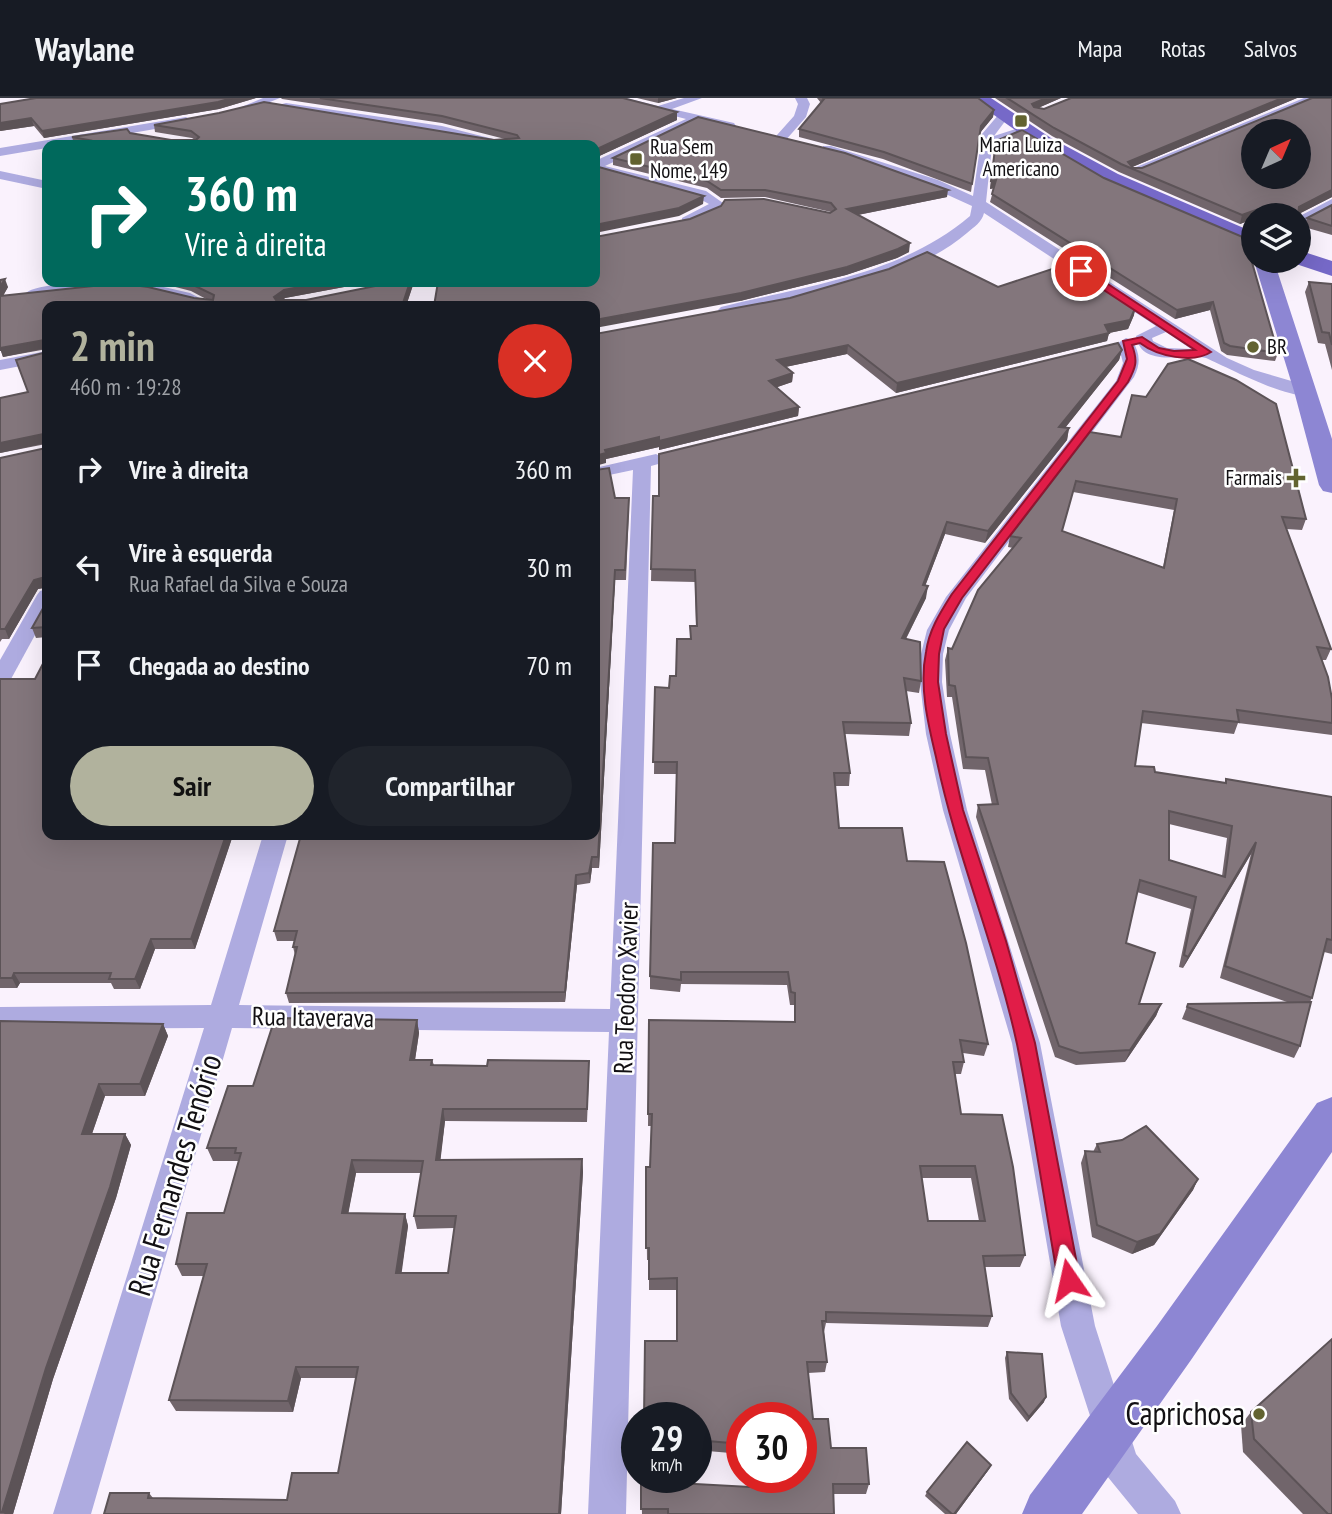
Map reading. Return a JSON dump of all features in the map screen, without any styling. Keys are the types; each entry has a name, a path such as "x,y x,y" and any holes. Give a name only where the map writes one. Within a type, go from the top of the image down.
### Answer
{"main road":[{"path":"979,98 1025,130 1108,179 1241,235"},
{"path":"1091,146 1135,170 1241,215"},
{"path":"1311,241 1332,248"},
{"path":"1311,262 1332,269"},
{"path":"1268,273 1306,391 1326,441 1332,485"},
{"path":"1049,1514 1332,1116"}],"street":[{"path":"612,98 745,129"},
{"path":"659,109 696,98"},
{"path":"781,138 800,117 804,104 801,98"},
{"path":"1135,170 1314,98"},
{"path":"219,115 269,101 486,140"},
{"path":"707,314 822,288 906,261 960,233 977,217 988,135 1003,116"},
{"path":"600,164 696,118"},
{"path":"71,140 194,119"},
{"path":"988,144 1004,135 1025,130"},
{"path":"118,132 155,139"},
{"path":"0,152 42,145"},
{"path":"818,147 902,172 979,204 1206,352 1248,373 1306,391"},
{"path":"600,167 701,194 716,203 715,209 707,215 673,224"},
{"path":"0,175 42,184"},
{"path":"1313,214 1332,203"},
{"path":"1313,214 1332,211"},
{"path":"33,293 85,287"},
{"path":"154,287 170,290 195,301"},
{"path":"1126,344 1166,327"},
{"path":"1126,344 1182,355 1206,352"},
{"path":"1126,344 1132,359 1131,368 1123,382 956,597 937,629 932,654 931,682 938,734 955,810 1026,1043 1078,1326 1112,1428 1120,1463 1162,1514"},
{"path":"0,365 42,357"},
{"path":"600,472 669,456"},
{"name":"Rua Teodoro Xavier","path":"607,1514 642,462"},
{"path":"0,679 42,604"},
{"name":"Rua Fernandes Tenório","path":"72,1514 275,840"},
{"name":"Rua Itaverava","path":"0,1018 223,1016 625,1021"}],"building":[{"path":"36,98 232,98 42,131 31,118 0,123 0,104"},
{"path":"320,98 623,98 677,112 600,148 600,140 494,140 519,138 517,135 442,116"},
{"path":"823,98 978,98 994,110 981,126 972,184 884,152 799,129"},
{"path":"1007,98 1046,98 1032,104 1044,109 1071,98 1282,98 1128,162 1133,168 1142,168 1241,127 1241,189 1311,189 1311,119 1261,119 1312,98 1332,98 1332,190 1307,203 1241,203 1241,215 1121,164 1054,128"},
{"path":"264,102 494,140 196,140 199,137 191,131 154,125"},
{"path":"698,117 845,153 948,190 847,209 910,243 898,249 847,267 741,293 600,319 600,301 435,301 437,287 600,287 600,236 690,219 721,206 725,200 764,199 830,213 836,209 831,203 765,190 721,190 707,181 613,158"},
{"path":"127,129 130,133 171,140 89,140 72,137"},
{"path":"1022,130 1104,178 1241,236 1241,273 1255,273 1278,353 1224,343 1213,302 1177,310 992,194 996,180 991,181 996,141"},
{"path":"600,167 704,196 679,208 600,224"},
{"path":"1332,205 1332,226 1311,219 1311,216"},
{"path":"927,252 998,287 1070,263 1136,306 1130,320 1105,325 1109,333 897,383 848,345 777,360 793,373 769,381 799,407 659,441 659,437 605,450 606,453 600,455 600,333 790,298 889,269"},
{"path":"1309,282 1332,284 1332,345 1329,333 1322,332"},
{"path":"84,287 148,287 213,300 214,295 197,287 300,287 284,290 274,297 276,300 306,300 370,287 408,287 404,301 42,301 42,340 0,348 0,296"},
{"path":"1118,343 1122,350 1059,427 1069,428 988,531 947,522 923,585 928,586 902,638 920,642 921,681 904,678 911,723 843,722 850,773 834,773 839,828 902,828 907,861 944,862 966,943 988,1044 960,1040 964,1062 953,1062 961,1114 1002,1115 1013,1167 1025,1255 983,1256 992,1316 826,1312 826,1321 822,1321 827,1362 807,1362 811,1402 726,1402 726,1443 712,1441 712,1402 644,1402 645,1341 677,1341 677,1278 649,1279 649,1248 646,1248 646,1167 650,1167 652,1114 648,1114 649,1020 795,1022 795,993 791,992 788,972 681,972 681,980 650,976 653,843 675,843 677,762 653,762 655,687 669,688 670,676 676,676 677,639 691,639 690,626 697,626 695,570 651,569 653,496 659,496 659,454","holes":["920,1166 975,1166 985,1221 928,1221"]},
{"path":"42,353 42,434 0,443 0,398 28,392 16,360"},
{"path":"1188,359 1236,380 1276,404 1306,519 1282,517 1331,649 1317,647 1328,677 1332,723 1237,710 1239,722 1143,711 1135,766 1154,767 1155,772 1226,783 1226,779 1332,797 1332,940 1327,939 1312,998 1225,966 1256,842 1188,957 1184,955 1196,897 1140,880 1126,943 1155,953 1139,1004 1161,1004 1130,1050 1080,1053 1059,1046 978,805 998,804 988,758 966,757 955,686 949,685 948,648 952,649 978,590 1021,538 1010,536 1090,432 1121,437 1132,395 1146,397 1168,364","holes":["1076,481 1177,499 1164,568 1062,531","1169,811 1232,826 1225,877 1169,860"]},
{"path":"42,449 42,578 34,580 5,629 0,629 0,458"},
{"path":"609,468 615,498 629,498 625,570 615,570 600,823 600,469"},
{"path":"42,610 42,627 32,628"},
{"path":"42,666 42,840 224,840 191,939 151,939 135,979 109,979 111,973 14,973 12,978 0,978 0,679 35,679"},
{"path":"300,840 599,840 598,857 592,857 589,873 576,875 565,992 286,993 297,947 293,947 297,931 274,931"},
{"path":"1311,1002 1300,1046 1187,1007 1188,1004"},
{"path":"275,1018 417,1020 410,1060 432,1060 431,1065 487,1066 488,1060 589,1061 587,1109 443,1109 436,1160 582,1159 559,1514 104,1514 110,1493 149,1493 148,1498 287,1500 292,1473 338,1473 358,1367 296,1367 288,1401 169,1400 207,1264 176,1264 187,1213 224,1213 241,1153 235,1153 236,1148 207,1148 228,1086 253,1086","holes":["352,1160 423,1161 414,1216 456,1216 448,1273 396,1273 405,1214 342,1213"]},
{"path":"0,1021 163,1024 140,1084 99,1084 82,1134 125,1134 110,1187 46,1368 2,1512 0,1512"},
{"path":"1146,1126 1198,1179 1160,1234 1137,1242 1097,1225 1085,1151 1100,1152 1097,1144 1122,1140"},
{"path":"1332,1339 1332,1514 1328,1514 1254,1439 1251,1412"},
{"path":"1007,1352 1042,1354 1046,1397 1029,1417 1011,1393"},
{"path":"817,1419 828,1419 831,1448 866,1448 869,1484 833,1484 834,1514 668,1514 668,1509 641,1509 641,1493 712,1493 712,1485 726,1486 726,1493 817,1493"},
{"path":"967,1442 991,1465 952,1514 927,1492"}],"place":[{"name":"Maria Luiza Americano","path":"1021,121"},
{"name":"Rua Sem Nome, 149","path":"636,159"},
{"name":"BR","path":"1253,347"},
{"name":"Farmais","path":"1296,478"},
{"name":"Caprichosa","path":"1259,1414"}],"route":[{"path":"1069,1280 1026,1043 955,810 938,734 931,682 932,654 937,629 956,597 1123,382 1131,368 1132,359 1126,343 1142,340 1156,350 1182,355 1206,352 1081,271"}]}
